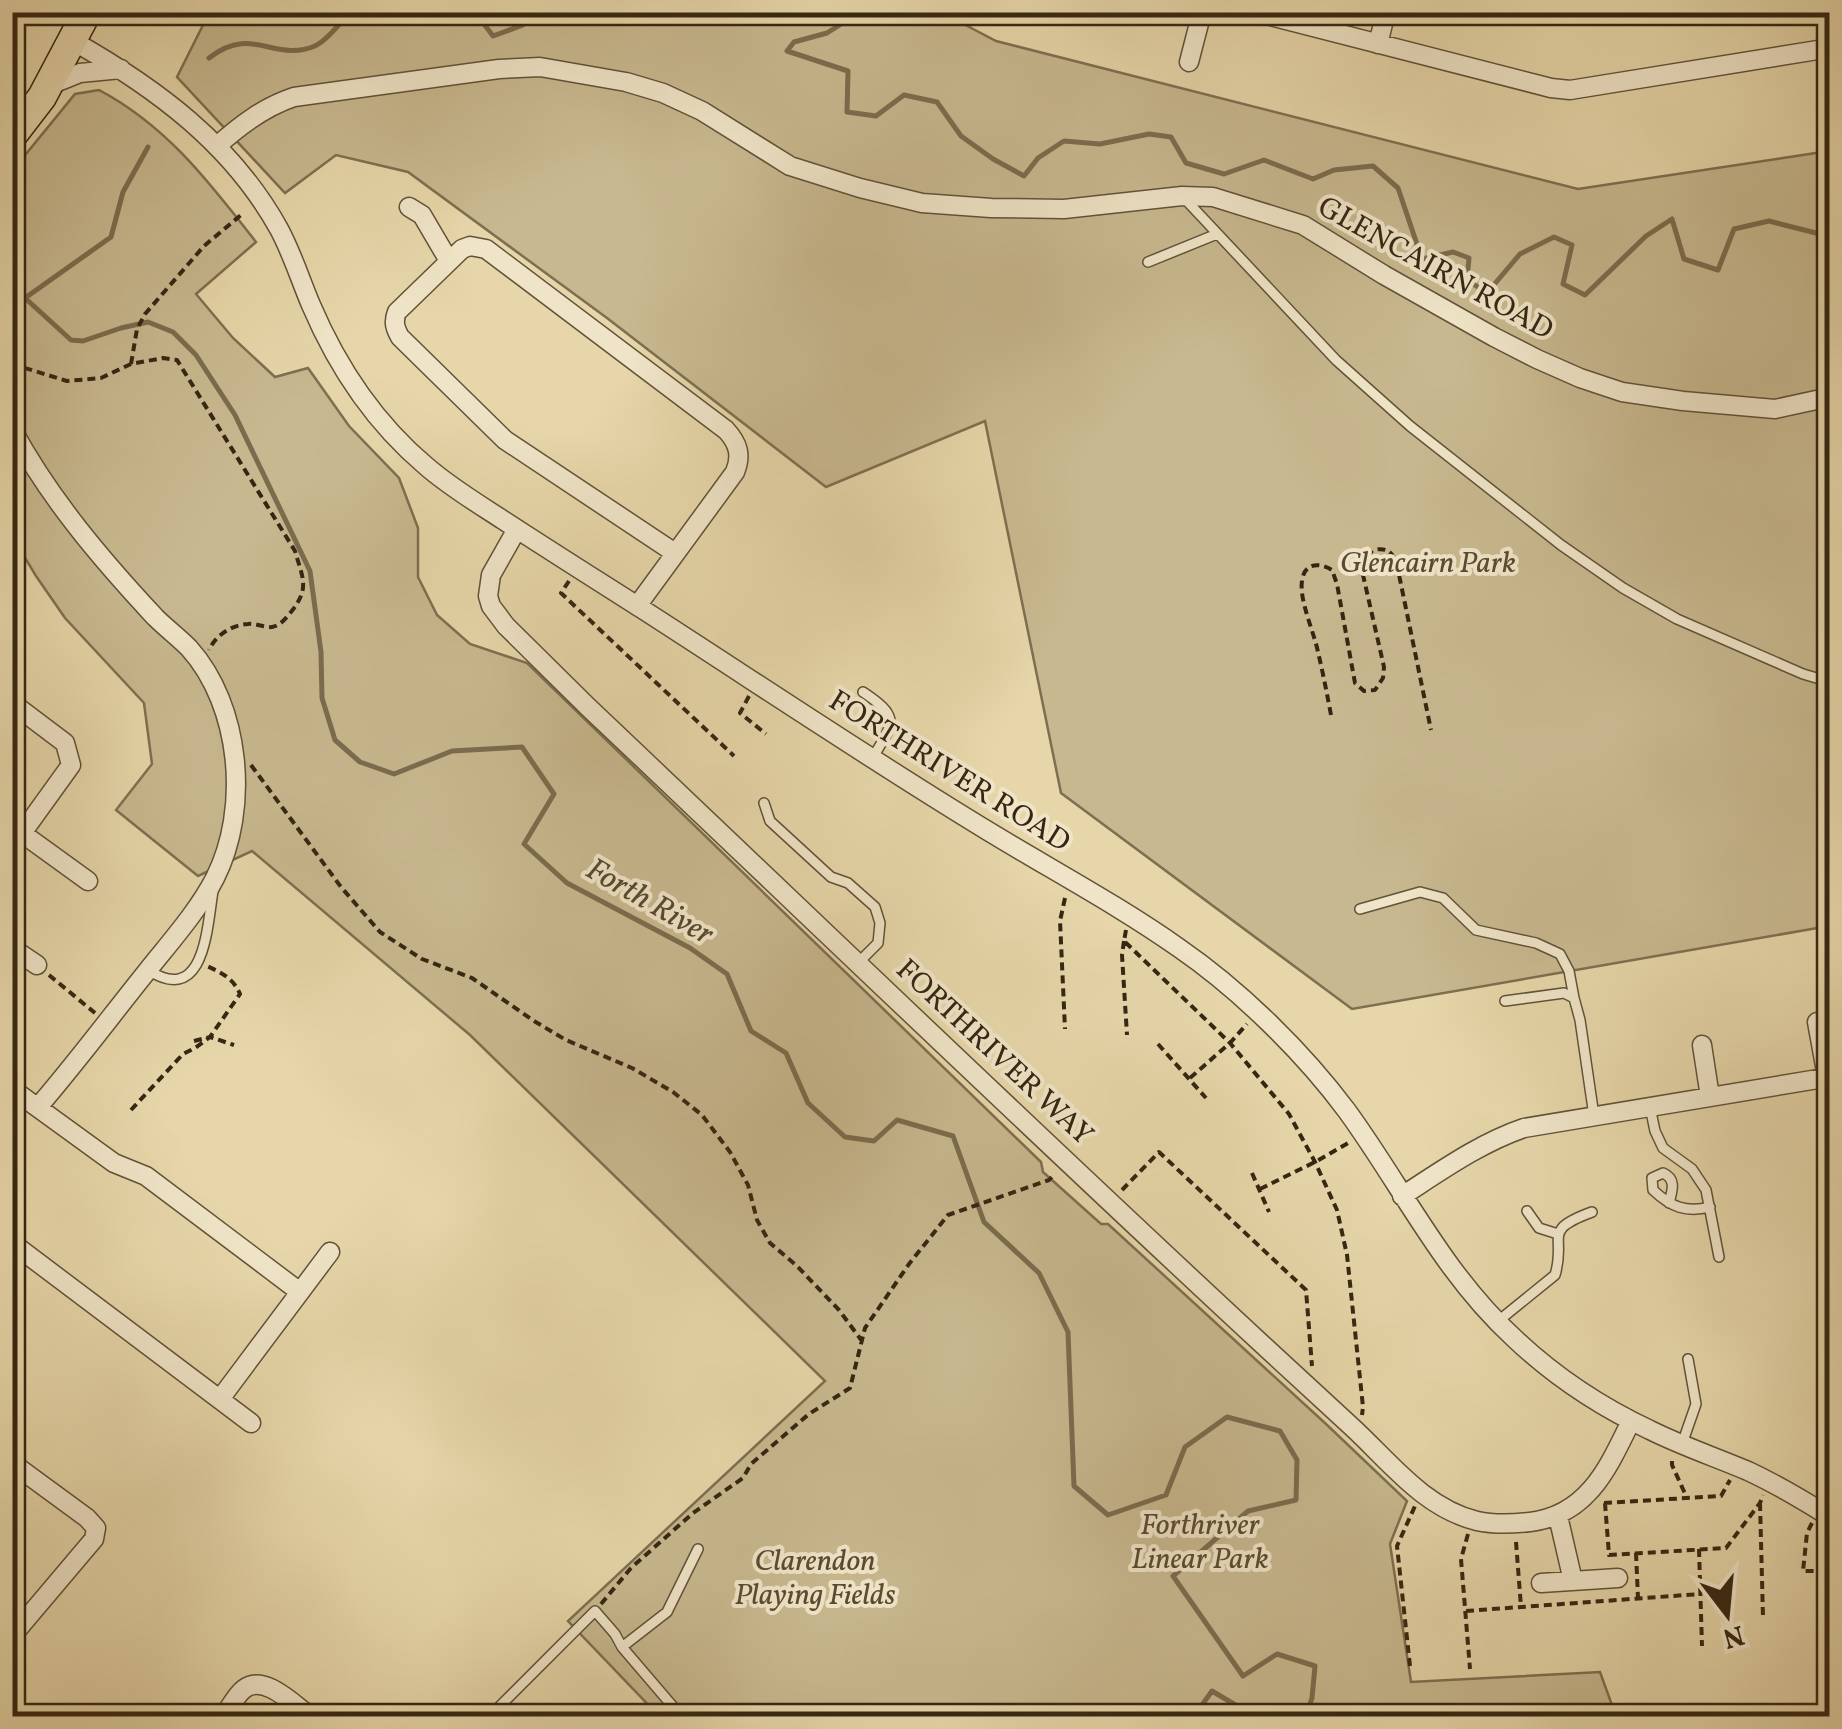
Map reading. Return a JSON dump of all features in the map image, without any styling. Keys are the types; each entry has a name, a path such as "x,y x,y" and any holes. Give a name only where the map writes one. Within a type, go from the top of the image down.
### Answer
{"highway":[{"path":"12,136 49,85 87,12"}],"street":[{"path":"1190,62 1202,12"},
{"path":"1255,12 1570,90 1830,48"},
{"path":"1378,44 1386,12"},
{"name":"FORTHRIVER ROAD","path":"73,41 159,94 216,146 280,230 334,353 354,386 422,464 517,530 872,759 1181,948 1238,994 1313,1070 1346,1110 1444,1258 1497,1322 1534,1356 1631,1421 1766,1480 1824,1514"},
{"name":"GLENCAIRN ROAD","path":"216,146 274,103 294,97 540,67 663,92 790,166 922,204 1064,209 1213,196 1304,224 1494,337 1580,378 1622,392 1775,409 1830,397"},
{"path":"49,85 80,73 122,69"},
{"path":"409,207 422,214 449,260"},
{"path":"637,606 735,472 737,446 726,430 486,249 470,246 462,250 397,312 395,329 400,337 504,440 675,554"},
{"path":"12,429 35,470 90,544 157,619 191,650 219,698 232,730 236,760 233,832 215,879 188,920 38,1107"},
{"name":"FORTHRIVER WAY","path":"517,530 488,584 496,616 858,963 1421,1492 1446,1508 1490,1524 1558,1516"},
{"path":"12,703 65,742 71,764 16,835 88,881"},
{"path":"12,948 37,965"},
{"path":"1402,1196 1501,1136 1538,1125 1828,1077 1817,1022"},
{"path":"1702,1046 1710,1097"},
{"path":"12,1089 114,1162 146,1176 300,1292"},
{"path":"12,1243 252,1424"},
{"path":"220,1399 330,1252"},
{"path":"1573,1581 1558,1516 1575,1505 1601,1477 1631,1421"},
{"path":"12,1463 88,1518 96,1528 94,1539 12,1636"},
{"path":"1540,1583 1618,1578"},
{"path":"224,1716 245,1687 265,1684 310,1716"}],"lane":[{"path":"1182,196 1291,314 1366,386 1410,426 1562,545 1622,588 1677,619 1830,682"},
{"path":"1148,262 1217,234"},
{"path":"863,692 888,711 891,718 872,759"},
{"path":"764,803 770,821 831,878 848,883 874,907 880,924 878,942 858,963"},
{"path":"148,970 170,981 192,972 202,956 215,879"},
{"path":"1360,909 1420,892 1443,898 1476,930 1536,943 1560,954 1569,971 1580,1020 1594,1116"},
{"path":"1505,1001 1564,993 1574,998"},
{"path":"1650,1107 1663,1148 1692,1169 1706,1190 1719,1257"},
{"path":"1670,1203 1691,1211 1710,1207"},
{"path":"1527,1211 1539,1228 1558,1234"},
{"path":"1497,1322 1554,1275 1558,1234 1564,1225 1592,1212"},
{"path":"1678,1443 1696,1404 1688,1359"},
{"path":"622,1647 667,1612 698,1549"},
{"path":"490,1716 595,1611 681,1716"}],"path":[{"path":"131,364 137,329 145,314 204,246 241,214"},
{"path":"12,364 66,382 101,378 131,364 163,358 178,360 295,551 303,580 303,596 284,621 272,627 248,624 228,629 212,642 206,654"},
{"path":"1331,716 1302,577 1314,564 1332,570 1354,683 1364,691 1375,690 1383,678 1384,667 1363,566 1368,554 1380,548 1391,552 1397,565 1430,730"},
{"path":"578,569 561,593 734,756"},
{"path":"755,682 740,713 766,734"},
{"path":"248,762 380,932 422,958 472,978 566,1040 632,1068 674,1092 702,1114 748,1184 757,1220 770,1243 840,1310 862,1341"},
{"path":"1065,1029 1060,922 1068,879"},
{"path":"1127,1035 1122,954 1128,915"},
{"path":"1124,941 1230,1043 1289,1114 1316,1162 1336,1210 1347,1255 1363,1407 1360,1434"},
{"path":"131,1110 183,1054 210,1036 240,994 227,975 198,962"},
{"path":"37,965 106,1023"},
{"path":"1190,1078 1230,1043 1256,1013"},
{"path":"194,1041 210,1036 234,1044"},
{"path":"1158,1044 1206,1098"},
{"path":"1260,1189 1362,1134"},
{"path":"1111,1202 1159,1152 1186,1177 1306,1290 1312,1364 1306,1384"},
{"path":"1252,1172 1269,1212"},
{"path":"595,1611 631,1568 656,1546 744,1478 752,1464 810,1414 850,1388 865,1328 948,1215 1053,1176"},
{"path":"1678,1443 1672,1465 1687,1498"},
{"path":"1738,1468 1721,1496 1605,1503 1609,1555 1726,1548 1760,1503"},
{"path":"1763,1616 1760,1503 1766,1480"},
{"path":"1410,1666 1397,1546 1421,1492"},
{"path":"1824,1514 1807,1533 1804,1571 1830,1571"},
{"path":"1470,1669 1462,1559 1472,1520"},
{"path":"1515,1524 1521,1606"},
{"path":"1698,1549 1702,1646"},
{"path":"1636,1553 1638,1598"},
{"path":"1466,1611 1700,1594"}],"green space":[{"name":"Glencairn Park","path":"941,12 996,41 1578,189 1829,151 1829,926 1352,1009 1061,793 985,421 826,487 607,318 408,172 336,155 285,193 177,77 209,13"},
{"name":"Forthriver Linear Park","path":"99,90 166,138 204,177 256,242 196,294 233,338 275,377 308,368 349,426 399,478 418,528 418,577 437,615 470,644 527,663 1041,1162 1043,1172 1101,1224 1108,1224 1407,1501 1390,1544 1411,1682 1600,1672 1616,1716 659,1716 568,1621 825,1381 470,1035 252,851 198,876 116,810 152,764 144,703 65,618 13,538 13,170 75,94"}],"waterway":[{"path":"209,58 238,44 300,50 319,44 344,19 392,20 407,12"},
{"path":"475,12 493,36 523,25 526,12"},
{"path":"845,12 846,21 827,33 794,42 787,51 848,71 847,112 876,116 904,95 937,102 961,136 1024,176 1038,158 1064,141 1100,144 1149,134 1171,137 1186,163 1224,174 1264,160 1313,179 1334,170 1373,166 1398,188 1422,259 1453,252 1469,258 1467,280 1487,293 1520,254 1554,237 1572,245 1563,284 1585,295 1646,236 1672,219 1684,259 1718,270 1734,229 1769,221 1830,233"},
{"name":"Forth River","path":"148,147 123,192 111,237 25,298 71,340 83,341 148,322 173,332 196,355 235,415 310,571 321,652 322,698 335,740 360,762 394,774 452,751 522,747 554,794 524,844 567,883 690,948 727,974 751,1031 786,1053 808,1103 845,1137 874,1141 897,1120 953,1136 984,1222 1039,1273 1068,1332 1074,1486 1108,1515 1166,1495 1185,1447 1227,1417 1280,1431 1297,1460 1296,1500 1248,1511 1173,1576 1243,1676 1277,1654 1315,1666 1306,1716"},
{"name":"Forth River","path":"1204,1716 1197,1712 1212,1691 1254,1716"}],"park label":[{"name":"Clarendon Playing Fields","path":"815,1579"}]}
